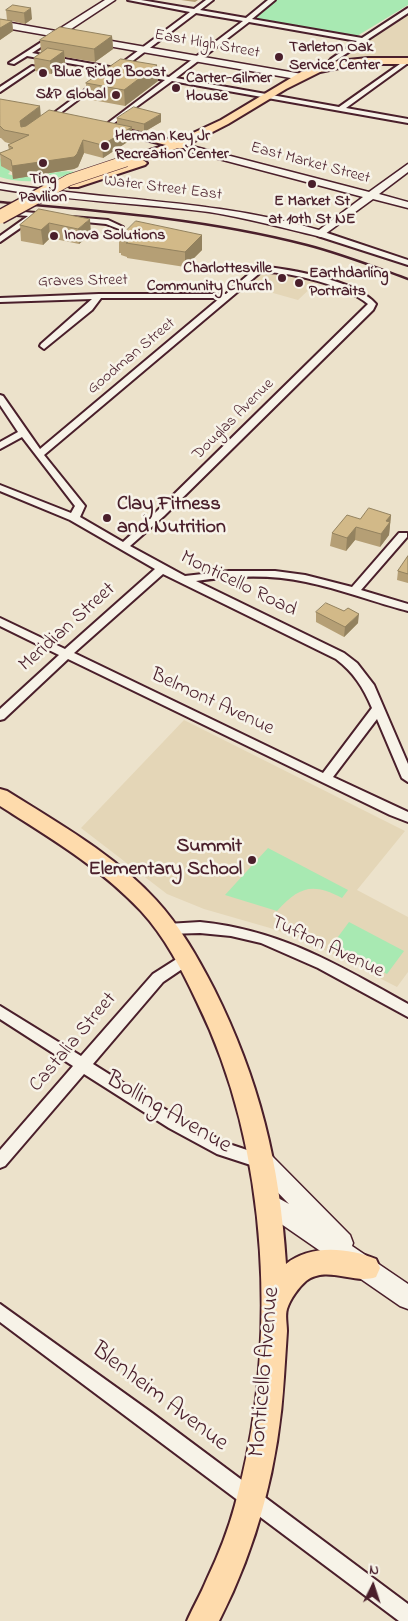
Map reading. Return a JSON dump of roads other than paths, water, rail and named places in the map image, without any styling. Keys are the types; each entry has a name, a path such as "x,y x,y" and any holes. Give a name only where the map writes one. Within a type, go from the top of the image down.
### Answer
{"main road":[{"path":"58,34 111,0"},
{"name":"East High Street","path":"0,24 302,77"},
{"path":"0,226 57,192 92,178 139,164 217,134 273,96 300,81 302,77 329,65 356,62 407,61"},
{"path":"40,113 66,118"},
{"name":"East Market Street","path":"93,124 408,205"},
{"path":"0,217 69,180 126,161 184,147"},
{"path":"321,234 408,167"},
{"name":"Water Street East","path":"0,186 45,193 202,209 287,225 321,234"},
{"name":"Monticello Avenue","path":"0,796 85,854 134,892 149,906 166,929 207,996 227,1039 246,1095 263,1162 269,1203 274,1269 274,1339 267,1414 252,1499 237,1550 202,1621"},
{"name":"Bolling Avenue","path":"263,1162 367,1268"},
{"name":"Bolling Avenue","path":"269,1203 367,1268 408,1298"},
{"path":"274,1306 290,1278 308,1266 320,1262 335,1262 367,1268"}],"street":[{"path":"131,0 362,40"},
{"path":"37,128 210,0"},
{"path":"106,127 198,59 272,0"},
{"path":"329,65 333,60 408,10"},
{"path":"12,63 58,34"},
{"path":"27,54 173,78 408,121"},
{"path":"340,109 407,61"},
{"path":"0,90 34,68 4,62"},
{"path":"0,212 53,217"},
{"path":"0,240 35,215"},
{"path":"62,218 108,222 120,227"},
{"path":"321,234 408,263"},
{"name":"Goodman Street","path":"39,455 227,296 264,268 296,274 365,296 372,304 364,314"},
{"path":"44,346 77,319 99,296"},
{"name":"Graves Street","path":"0,300 99,296 227,296"},
{"name":"Douglas Avenue","path":"124,547 174,501 364,314"},
{"path":"0,398 39,455 80,506 74,518"},
{"path":"0,446 24,433"},
{"name":"Monticello Road","path":"0,488 74,518 183,580 340,656 362,675 407,773"},
{"path":"354,592 403,535"},
{"name":"Meridian Street","path":"0,716 162,569"},
{"path":"183,580 228,574 284,574 315,580 408,608"},
{"name":"Belmont Avenue","path":"0,622 394,812 408,817"},
{"path":"326,778 378,709"},
{"name":"Tufton Avenue","path":"166,929 206,926 232,930 267,940 328,967 408,1011"},
{"name":"Castalia Street","path":"0,1161 158,978 186,959"},
{"name":"Bolling Avenue","path":"0,1012 182,1127 222,1149 263,1162"},
{"name":"Blenheim Avenue","path":"0,1312 408,1616"}],"railway":[{"path":"0,202 155,217 269,236 320,249 408,279"}],"place":[{"name":"Tarleton Oak Service Center","path":"279,57"},
{"name":"Blue Ridge Boost","path":"43,73"},
{"name":"Carter-Gilmer House","path":"176,88"},
{"name":"S&P Global","path":"116,95"},
{"name":"Herman Key Jr Recreation Center","path":"105,146"},
{"name":"Ting Pavilion","path":"43,163"},
{"name":"E Market St at 10th St NE","path":"312,184"},
{"name":"Inova Solutions","path":"54,236"},
{"name":"Charlottesville Community Church","path":"282,278"},
{"name":"Earthdarling Portraits","path":"299,283"},
{"name":"Clay Fitness and Nutrition","path":"107,518"},
{"name":"Summit Elementary School","path":"252,860"}]}
